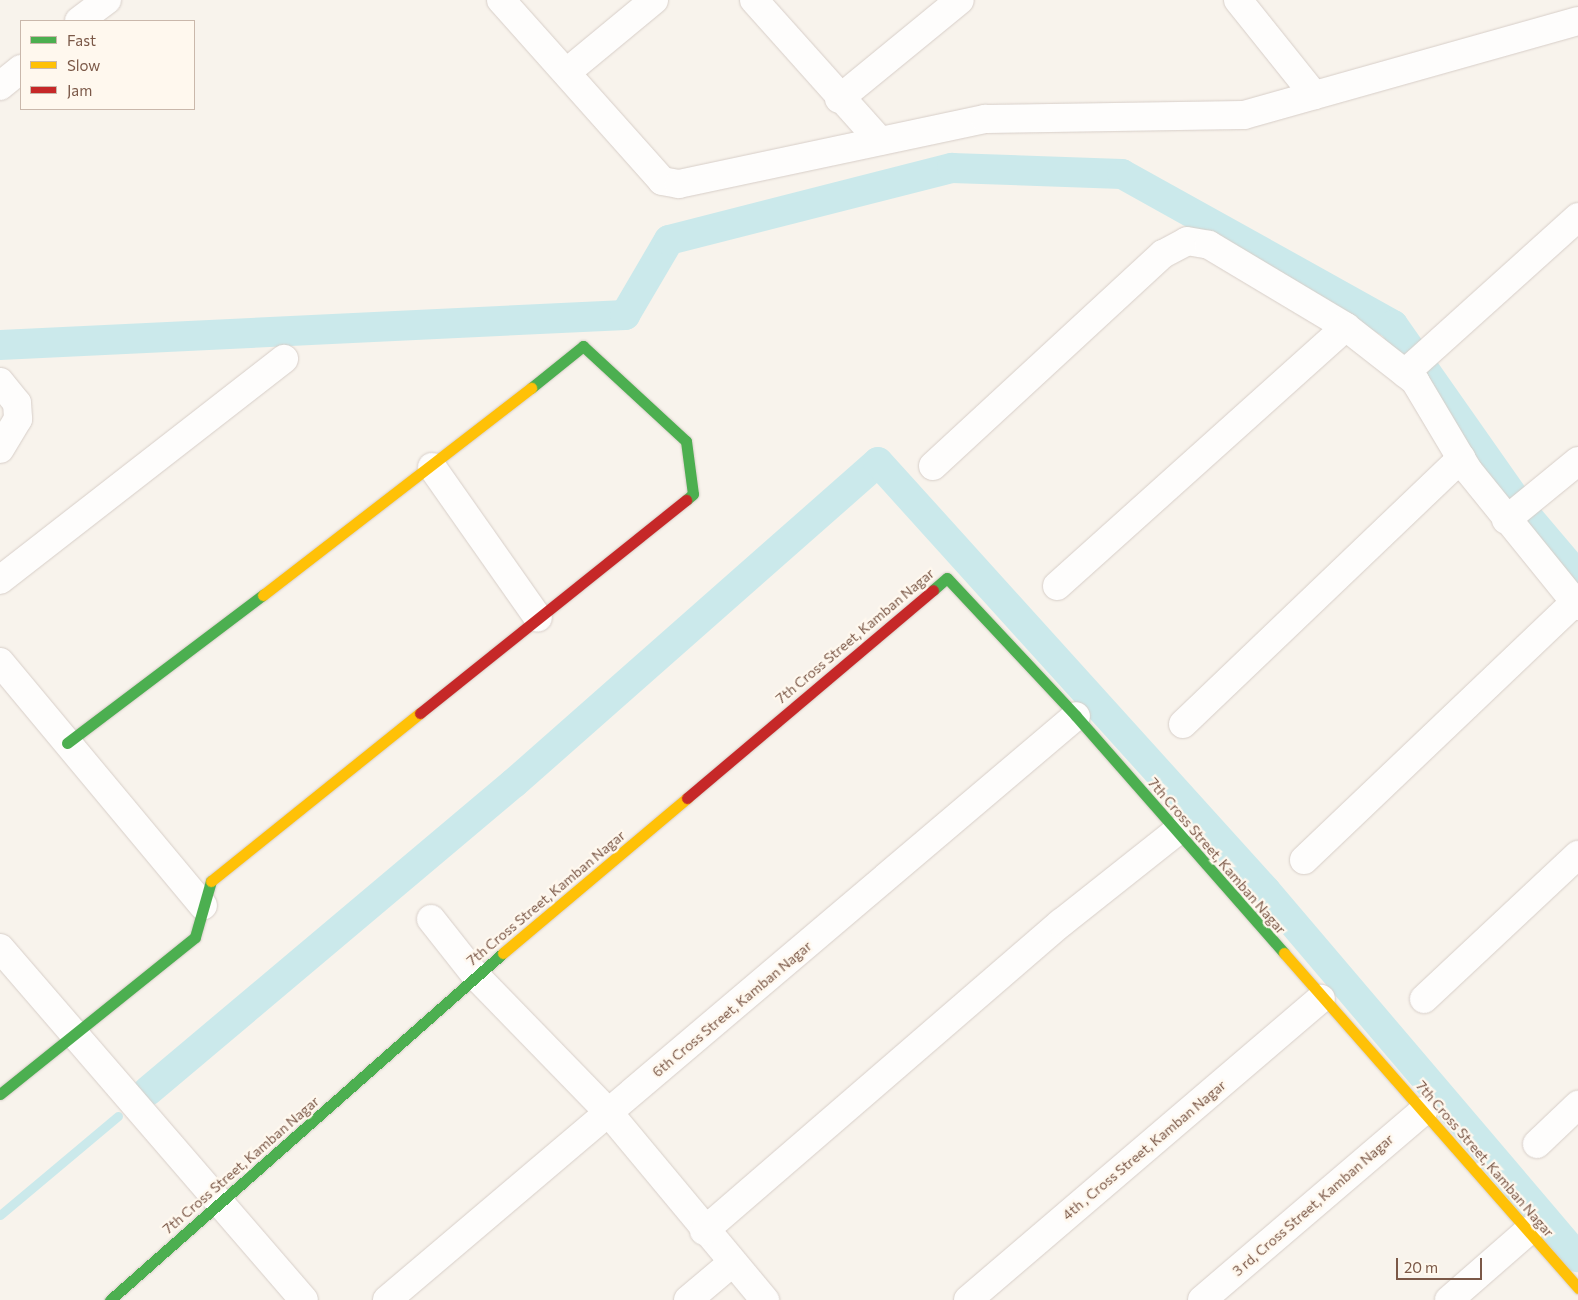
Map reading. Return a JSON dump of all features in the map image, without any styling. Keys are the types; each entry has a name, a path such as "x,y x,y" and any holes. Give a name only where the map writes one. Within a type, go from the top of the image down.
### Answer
{"street":[{"path":"80,20 107,0"},
{"path":"501,0 662,181 679,184 984,119 1244,115 1578,21"},
{"path":"567,72 654,0"},
{"path":"754,0 839,99 880,141"},
{"path":"839,99 960,0"},
{"path":"1238,0 1314,95"},
{"path":"0,86 20,70"},
{"path":"1404,373 1578,217"},
{"path":"933,466 1163,254 1187,241 1209,245 1346,327 1415,381 1461,458 1506,520 1576,604 1304,860"},
{"path":"1057,586 1346,327"},
{"path":"0,1094 76,1030 195,937 210,882 693,494 686,441 583,346 432,467 67,743"},
{"path":"0,580 284,359"},
{"path":"0,382 17,403 18,419 0,449"},
{"path":"1183,724 1461,458"},
{"path":"1506,520 1578,461"},
{"path":"432,467 538,618"},
{"name":"7th Cross Street, Kamban Nagar","path":"110,1300 223,1204 476,976 947,578 1076,716 1320,999 1423,1111 1578,1288"},
{"path":"0,662 203,906"},
{"name":"6th Cross Street, Kamban Nagar","path":"387,1300 609,1114 1076,716"},
{"path":"704,1232 1060,923 1176,832"},
{"path":"1424,999 1578,855"},
{"path":"431,919 476,976 609,1114 704,1232 765,1300"},
{"path":"0,948 76,1030 304,1300"},
{"name":"4th , Cross Street, Kamban Nagar","path":"968,1300 1320,999"},
{"path":"1537,1144 1578,1105"},
{"name":"3 rd, Cross Street, Kamban Nagar","path":"1202,1300 1423,1111"},
{"path":"1449,1300 1528,1231"},
{"path":"688,1300 732,1263"}],"waterway":[{"path":"0,345 625,315 669,240 952,168 1122,174 1393,325 1528,517 1578,576"},
{"path":"148,1091 514,783 878,462 1266,891 1578,1257"},
{"path":"0,1215 118,1116"}],"traffic: fast":[{"path":"531,388 583,346 686,441 693,494 686,500"},
{"path":"933,590 947,578 1076,716 1284,953"},
{"path":"67,743 263,595"},
{"path":"0,1094 195,937 211,881"},
{"path":"110,1300 503,953"}],"traffic: slow":[{"path":"263,595 531,388"},
{"path":"211,881 420,713"},
{"path":"503,953 687,798"},
{"path":"1284,953 1578,1288"}],"traffic: jam":[{"path":"420,713 686,500"},
{"path":"687,798 933,590"}]}
